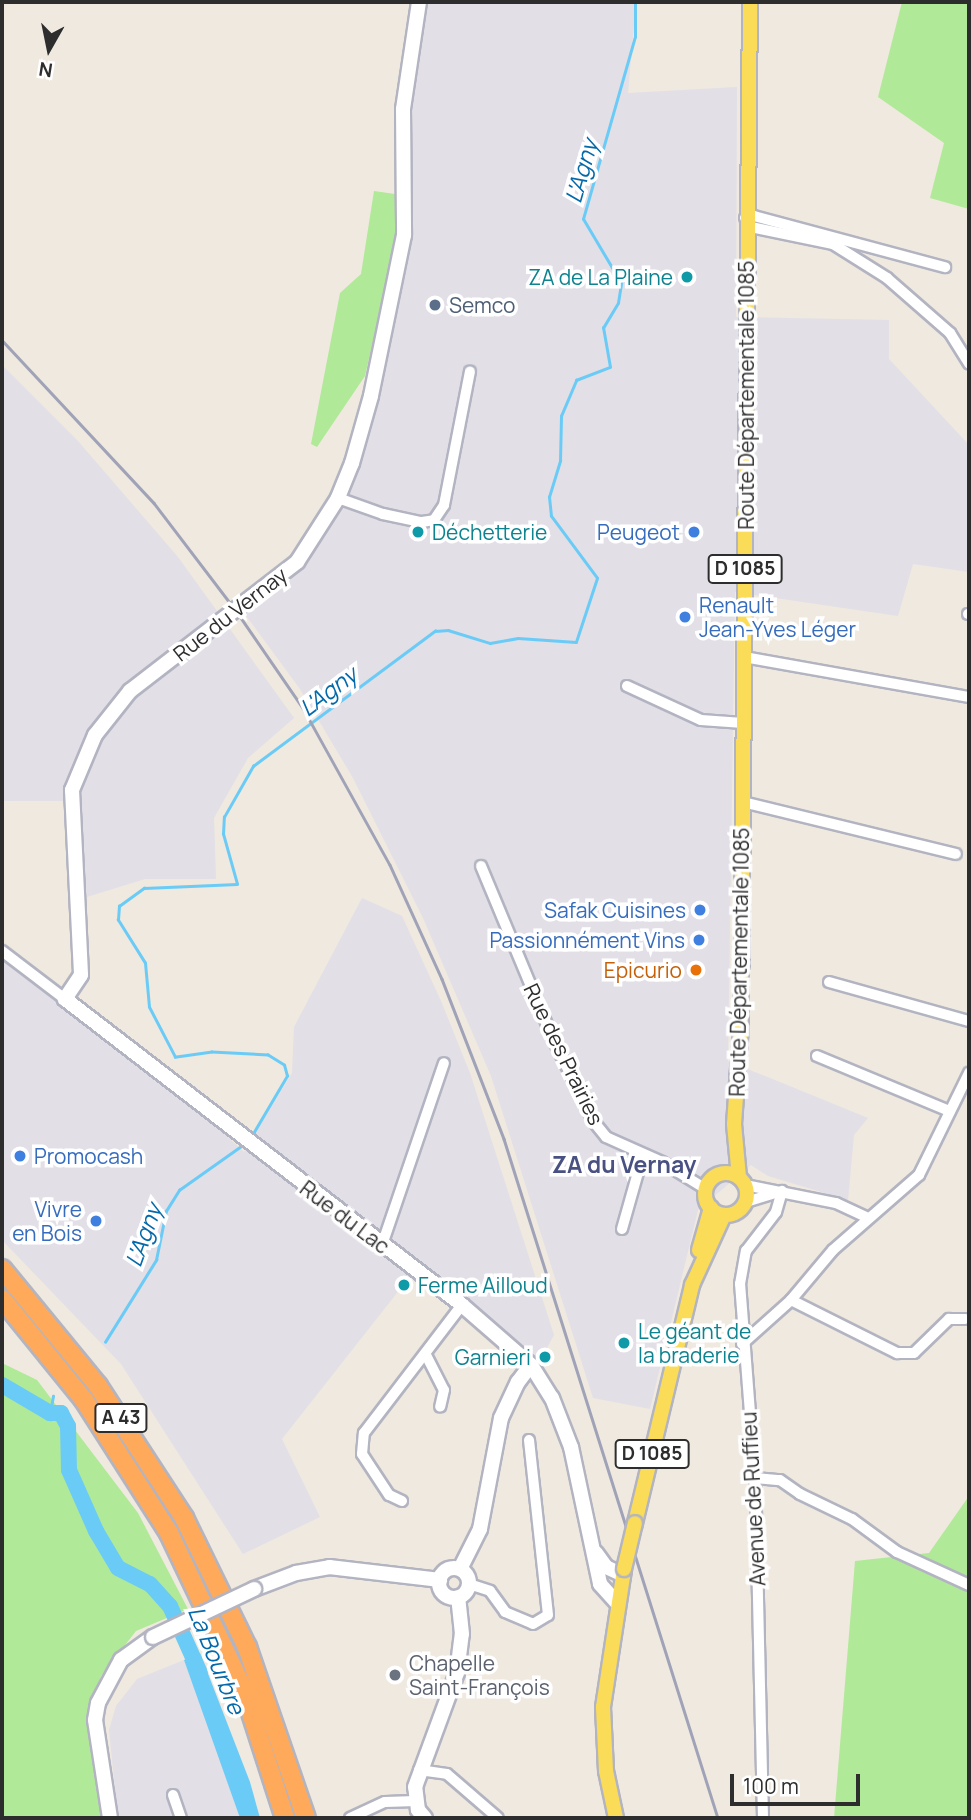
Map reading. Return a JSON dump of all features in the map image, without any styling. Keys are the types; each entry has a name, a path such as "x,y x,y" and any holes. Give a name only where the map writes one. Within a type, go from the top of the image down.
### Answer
{"highway":[{"name":"A 43","path":"2,1269 98,1386 184,1518 251,1657 306,1818"},
{"name":"A 43","path":"2,1299 84,1400 169,1532 244,1692 285,1818"}],"main road":[{"name":"Route Départementale 1085","path":"734,1124 741,1027 750,2"},
{"name":"D 1085","path":"722,1173 734,1124"},
{"name":"D 1085","path":"734,1124 742,1181"},
{"path":"722,1173 742,1181 746,1202 740,1209 717,1211 706,1189 722,1173"},
{"name":"D 1085","path":"616,1818 606,1771 603,1707 617,1603 692,1285 717,1211"}],"street":[{"name":"Rue du Vernay","path":"65,999 80,975 72,790 95,734 130,691 282,576 318,533 338,498 371,396 402,247 403,109 419,2"},
{"path":"746,222 754,216 945,267"},
{"path":"746,222 833,244 887,278 950,332 969,363"},
{"path":"338,498 383,514 422,522 434,520 444,505 470,372"},
{"path":"744,657 969,697"},
{"path":"627,686 701,720 743,723"},
{"path":"743,802 956,853"},
{"name":"Rue des Prairies","path":"481,866 589,1114 606,1137 706,1189"},
{"name":"Rue du Lac","path":"2,951 462,1306 531,1365 552,1398 571,1447 600,1584 617,1603"},
{"path":"830,982 969,1021"},
{"path":"817,1056 949,1111"},
{"path":"383,1245 443,1063"},
{"path":"742,1344 791,1300 833,1250 919,1175 969,1073"},
{"path":"622,1229 643,1155"},
{"path":"742,1181 835,1203 868,1218"},
{"path":"746,1202 782,1191"},
{"name":"Avenue de Ruffieu","path":"763,1818 755,1478 742,1344 742,1264 746,1251 776,1212 782,1191"},
{"path":"791,1300 897,1353 914,1353 949,1319 965,1319"},
{"path":"402,1501 389,1495 362,1454 364,1433 462,1306"},
{"path":"426,1355 444,1390 440,1407"},
{"path":"460,1569 480,1529 501,1418 531,1365"},
{"path":"460,1569 469,1584 490,1591 505,1612 533,1624 548,1615 529,1440"},
{"path":"755,1478 780,1479 800,1494 852,1519 897,1552 969,1585"},
{"path":"593,1549 606,1567 623,1572"},
{"path":"110,1818 95,1720 98,1703 121,1660 153,1637 254,1589 296,1573 329,1567 440,1580"},
{"path":"440,1580 450,1569 460,1569"},
{"path":"440,1580 442,1591 458,1597"},
{"path":"425,1818 416,1801 419,1770 457,1673 462,1634 458,1597 469,1584"},
{"path":"419,1770 447,1774 498,1818"},
{"path":"173,1794 181,1818"},
{"path":"350,1818 385,1802 416,1801"}],"shaded area":[{"name":"ZA de La Plaine","path":"420,2 636,2 628,93 737,87 736,317 889,320 889,359 969,445 969,572 913,564 898,616 735,592 728,1061 868,1118 854,1135 848,1200 768,1176 751,1165 698,1210 650,1409 593,1398 491,1076 423,918 353,778 300,689 244,613 293,573 338,514 363,444 404,279 406,108"},
{"path":"2,365 78,441 178,557 294,718 248,758 214,818 216,879 145,879 74,901 66,801 2,801"},
{"path":"362,898 402,916 441,1001 470,1073 554,1335 539,1362 419,1265 282,1439 320,1517 243,1554 121,1364 2,1240 2,942 74,996 244,1152 292,1073 294,1027"},
{"path":"184,1660 245,1818 118,1818 109,1730 116,1706 137,1679"}],"green space":[{"path":"902,2 969,2 969,209 930,198 944,143 878,97"},
{"path":"374,191 395,194 397,237 365,376 317,447 311,444 340,293 361,274"},
{"path":"2,1363 37,1380 138,1513 188,1609 136,1631 101,1676 88,1719 102,1818 2,1818"},
{"path":"969,1496 969,1818 834,1818 855,1561 929,1553"}],"water":[{"path":"200,1653 250,1782 260,1818 240,1818 184,1660"}],"waterway":[{"name":"L'Agny","path":"251,1137 287,1076 284,1065 268,1055 212,1052 175,1057 149,1007 145,963 118,920 119,906 144,888 237,884 223,834 224,817 253,766 435,631 448,630 490,643 518,638 576,642 597,578 551,516 549,497 560,461 561,416 576,380 610,367 603,328 618,303 621,283 583,219 635,37 635,2"},
{"name":"L'Agny","path":"105,1342 156,1260 166,1211 179,1190 244,1144"},
{"name":"La Bourbre","path":"2,1385 50,1413 61,1413 68,1426 69,1470 96,1531 118,1568 150,1584 170,1606 200,1673"},
{"name":"L'Agny","path":"50,1413 53,1396"}],"railway":[{"path":"2,340 154,503 237,612 303,708 390,865 442,979 504,1139 718,1818"}],"place":[{"name":"ZA de La Plaine","path":"687,277"},
{"name":"Semco","path":"435,305"},
{"name":"Déchetterie","path":"418,532"},
{"name":"Peugeot","path":"694,532"},
{"name":"Renault Jean-Yves Léger","path":"685,617"},
{"name":"Safak Cuisines","path":"700,910"},
{"name":"Passionnément Vins","path":"699,940"},
{"name":"Epicurio","path":"696,970"},
{"name":"Promocash","path":"20,1156"},
{"name":"Vivre en Bois","path":"96,1221"},
{"name":"Ferme Ailloud","path":"404,1285"},
{"name":"Le géant de la braderie","path":"624,1343"},
{"name":"Garnieri","path":"545,1357"},
{"name":"Chapelle Saint-François","path":"395,1675"}],"district":[{"name":"ZA du Vernay","path":"624,1164"}]}
